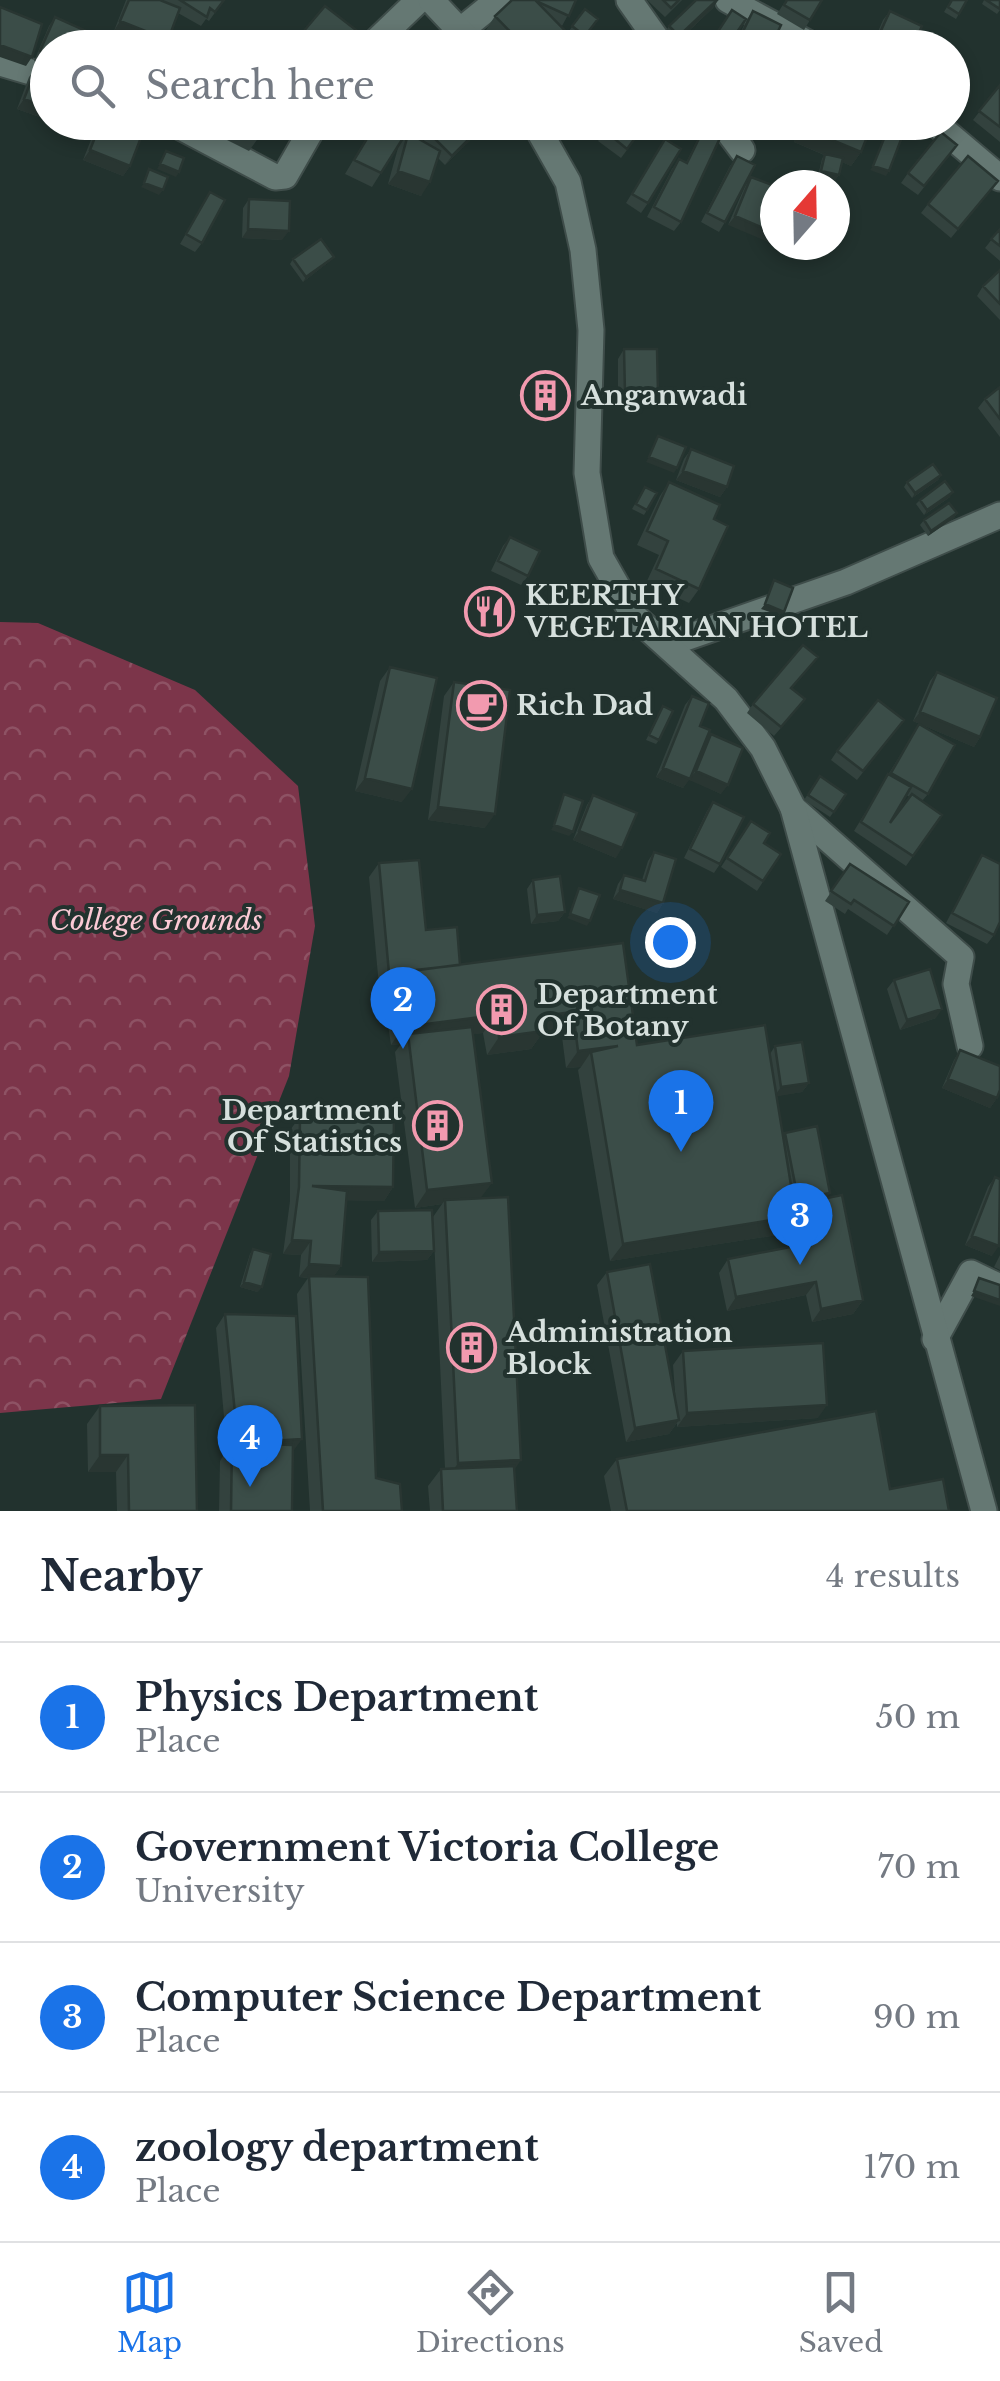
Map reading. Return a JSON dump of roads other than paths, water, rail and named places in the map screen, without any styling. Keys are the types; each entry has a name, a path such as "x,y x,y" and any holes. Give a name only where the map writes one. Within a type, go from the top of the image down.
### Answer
{"main road":[{"path":"388,30 419,0"},
{"path":"431,0 460,30"},
{"path":"476,30 498,0"},
{"path":"629,0 650,30"},
{"path":"728,0 784,30"},
{"path":"0,62 30,71"},
{"path":"205,140 275,177 285,176 306,140"},
{"path":"544,140 568,182 583,250 590,330 587,473 601,558 634,616 726,699 754,736 793,808 984,1511"},
{"path":"734,140 742,150"},
{"path":"955,140 1000,178"},
{"path":"668,644 846,582 1000,514"},
{"path":"793,808 961,957 956,984 970,1046"},
{"path":"936,1339 971,1273 1000,1287"}],"place":[{"name":"Anganwadi","path":"546,395"},
{"name":"KEERTHY VEGETARIAN HOTEL","path":"490,611"},
{"name":"Rich Dad","path":"481,705"},
{"name":"Department Of Botany","path":"502,1010"},
{"name":"Government Victoria College","path":"403,1049"},
{"name":"Department Of Statistics","path":"437,1126"},
{"name":"Physics Department","path":"681,1152"},
{"name":"Computer Science Department","path":"800,1265"},
{"name":"Administration Block","path":"471,1348"},
{"name":"zoology department","path":"250,1487"}],"park label":[{"name":"College Grounds","path":"156,920"}]}
